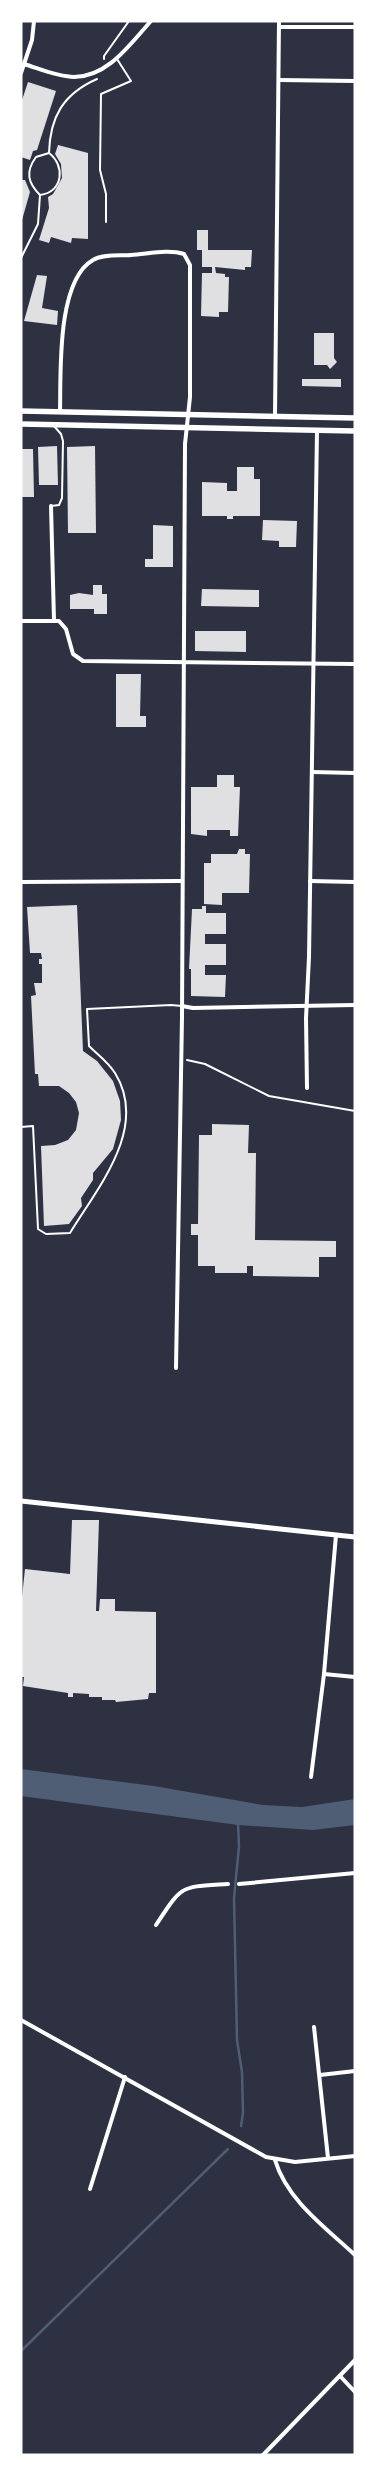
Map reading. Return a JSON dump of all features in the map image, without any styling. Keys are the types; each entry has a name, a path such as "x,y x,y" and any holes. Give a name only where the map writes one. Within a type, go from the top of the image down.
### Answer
{"main road":[{"path":"21,411 355,418"},
{"path":"21,424 355,431"}],"street":[{"path":"21,73 32,40 34,21"},
{"path":"24,64 75,77 91,74 110,65 151,21"},
{"path":"275,416 279,21"},
{"path":"279,27 355,27"},
{"path":"279,80 355,81"},
{"path":"60,412 61,359 65,314 73,287 87,264 94,259 172,252 184,254 190,264 190,397 186,427 181,881 182,1006 176,1368"},
{"path":"307,1088 317,430"},
{"path":"51,506 54,620"},
{"path":"21,621 54,620 64,624 73,654 83,661 355,664"},
{"path":"312,772 355,773"},
{"path":"21,882 181,881"},
{"path":"310,881 355,882"},
{"path":"182,1006 193,1008 355,1005"},
{"path":"21,1501 355,1537"},
{"path":"311,1777 324,1674 336,1535"},
{"path":"324,1674 355,1677"},
{"path":"239,1884 355,1874"},
{"path":"156,1925 176,1894 190,1887 228,1884"},
{"path":"21,2020 243,2145 275,2160 295,2162 355,2156"},
{"path":"314,2027 328,2158"},
{"path":"320,2075 355,2071"},
{"path":"90,2188 125,2077"},
{"path":"275,2160 278,2171 294,2197 355,2255"},
{"path":"263,2455 355,2360"},
{"path":"340,2376 355,2392"}],"lane":[{"path":"106,222 106,194 100,170 101,94 131,81 116,59"},
{"path":"51,506 61,503 63,441 61,434 52,425"},
{"path":"21,1127 33,1126 38,1228 46,1234 70,1233 120,1149 126,1120 126,1101 120,1082 104,1059 89,1046 87,1009 171,1004 182,1006"}],"path":[{"path":"104,56 129,21"},
{"path":"40,195 50,192 55,188 60,175 57,161 49,153 49,134 57,114 67,99 85,84 98,79"},
{"path":"21,258 38,224 40,195 32,186 29,171 36,157 49,153"},
{"path":"188,1060 205,1064 269,1096 355,1111"}],"water":[{"path":"21,1769 154,1786 263,1805 302,1807 355,1799 355,1825 313,1830 238,1825 21,1796"}],"building":[{"path":"28,82 56,91 37,150 33,151 30,160 21,157 21,103"},
{"path":"58,145 88,153 88,239 72,238 71,243 51,237 49,243 39,240 49,208 48,197 53,194 62,178 61,164 55,154"},
{"path":"21,180 25,180 30,192 22,220"},
{"path":"197,230 208,230 208,250 252,250 251,267 245,267 245,270 215,267 216,273 225,274 225,277 229,277 228,312 219,312 219,317 201,316 202,273 212,273 212,267 202,267 202,250 197,250"},
{"path":"37,275 47,276 42,308 58,311 57,325 24,321"},
{"path":"314,333 334,333 334,358 337,362 330,369 327,365 314,365"},
{"path":"302,379 341,379 341,387 302,386"},
{"path":"57,446 58,485 39,485 38,447"},
{"path":"95,446 96,533 68,533 67,447"},
{"path":"21,449 33,449 34,497 21,497"},
{"path":"237,467 254,467 254,479 260,479 260,516 233,516 233,519 227,519 227,516 202,516 202,482 227,483 227,491 237,491"},
{"path":"263,520 297,521 296,547 279,547 279,541 262,540"},
{"path":"153,525 173,526 173,567 145,567 145,559 153,559"},
{"path":"93,585 102,585 102,594 107,594 107,614 94,614 94,609 70,609 70,595 79,593 93,595"},
{"path":"202,589 259,590 259,607 201,606"},
{"path":"195,631 246,631 246,652 195,651"},
{"path":"116,674 141,674 140,716 146,716 146,727 116,727"},
{"path":"217,775 234,775 234,787 240,787 238,836 230,836 230,830 207,830 207,836 191,834 191,787 217,787"},
{"path":"239,849 245,849 245,854 250,854 249,893 222,893 222,905 204,904 204,863 211,863 211,854 237,854"},
{"path":"77,905 83,1051 97,1061 113,1081 120,1101 121,1120 113,1149 93,1173 93,1180 81,1198 82,1206 69,1224 44,1226 41,1146 55,1145 68,1140 76,1130 79,1113 76,1102 69,1093 59,1086 39,1086 38,1074 35,1074 31,996 36,995 34,983 42,983 42,964 39,964 39,959 42,959 41,953 30,953 27,907"},
{"path":"202,906 206,906 206,913 226,913 226,934 205,934 205,944 226,944 226,965 205,965 205,975 226,975 225,997 191,996 191,969 189,969 192,909 202,909"},
{"path":"212,1124 249,1125 248,1153 256,1153 255,1240 336,1241 336,1257 319,1257 319,1277 253,1276 253,1266 247,1266 247,1273 215,1273 215,1266 198,1266 198,1235 191,1235 191,1224 198,1224 199,1135 212,1135"},
{"path":"72,1520 99,1520 96,1611 99,1611 100,1599 115,1599 115,1611 156,1612 156,1693 149,1693 148,1699 116,1702 115,1700 102,1700 102,1697 89,1697 89,1694 73,1693 73,1697 68,1697 68,1693 23,1686 24,1677 21,1677 21,1606 25,1569 70,1574"}],"waterway":[{"path":"238,1823 239,1846 234,1898 237,2040 242,2072 243,2113 241,2126"},
{"path":"21,2351 228,2149"}]}
